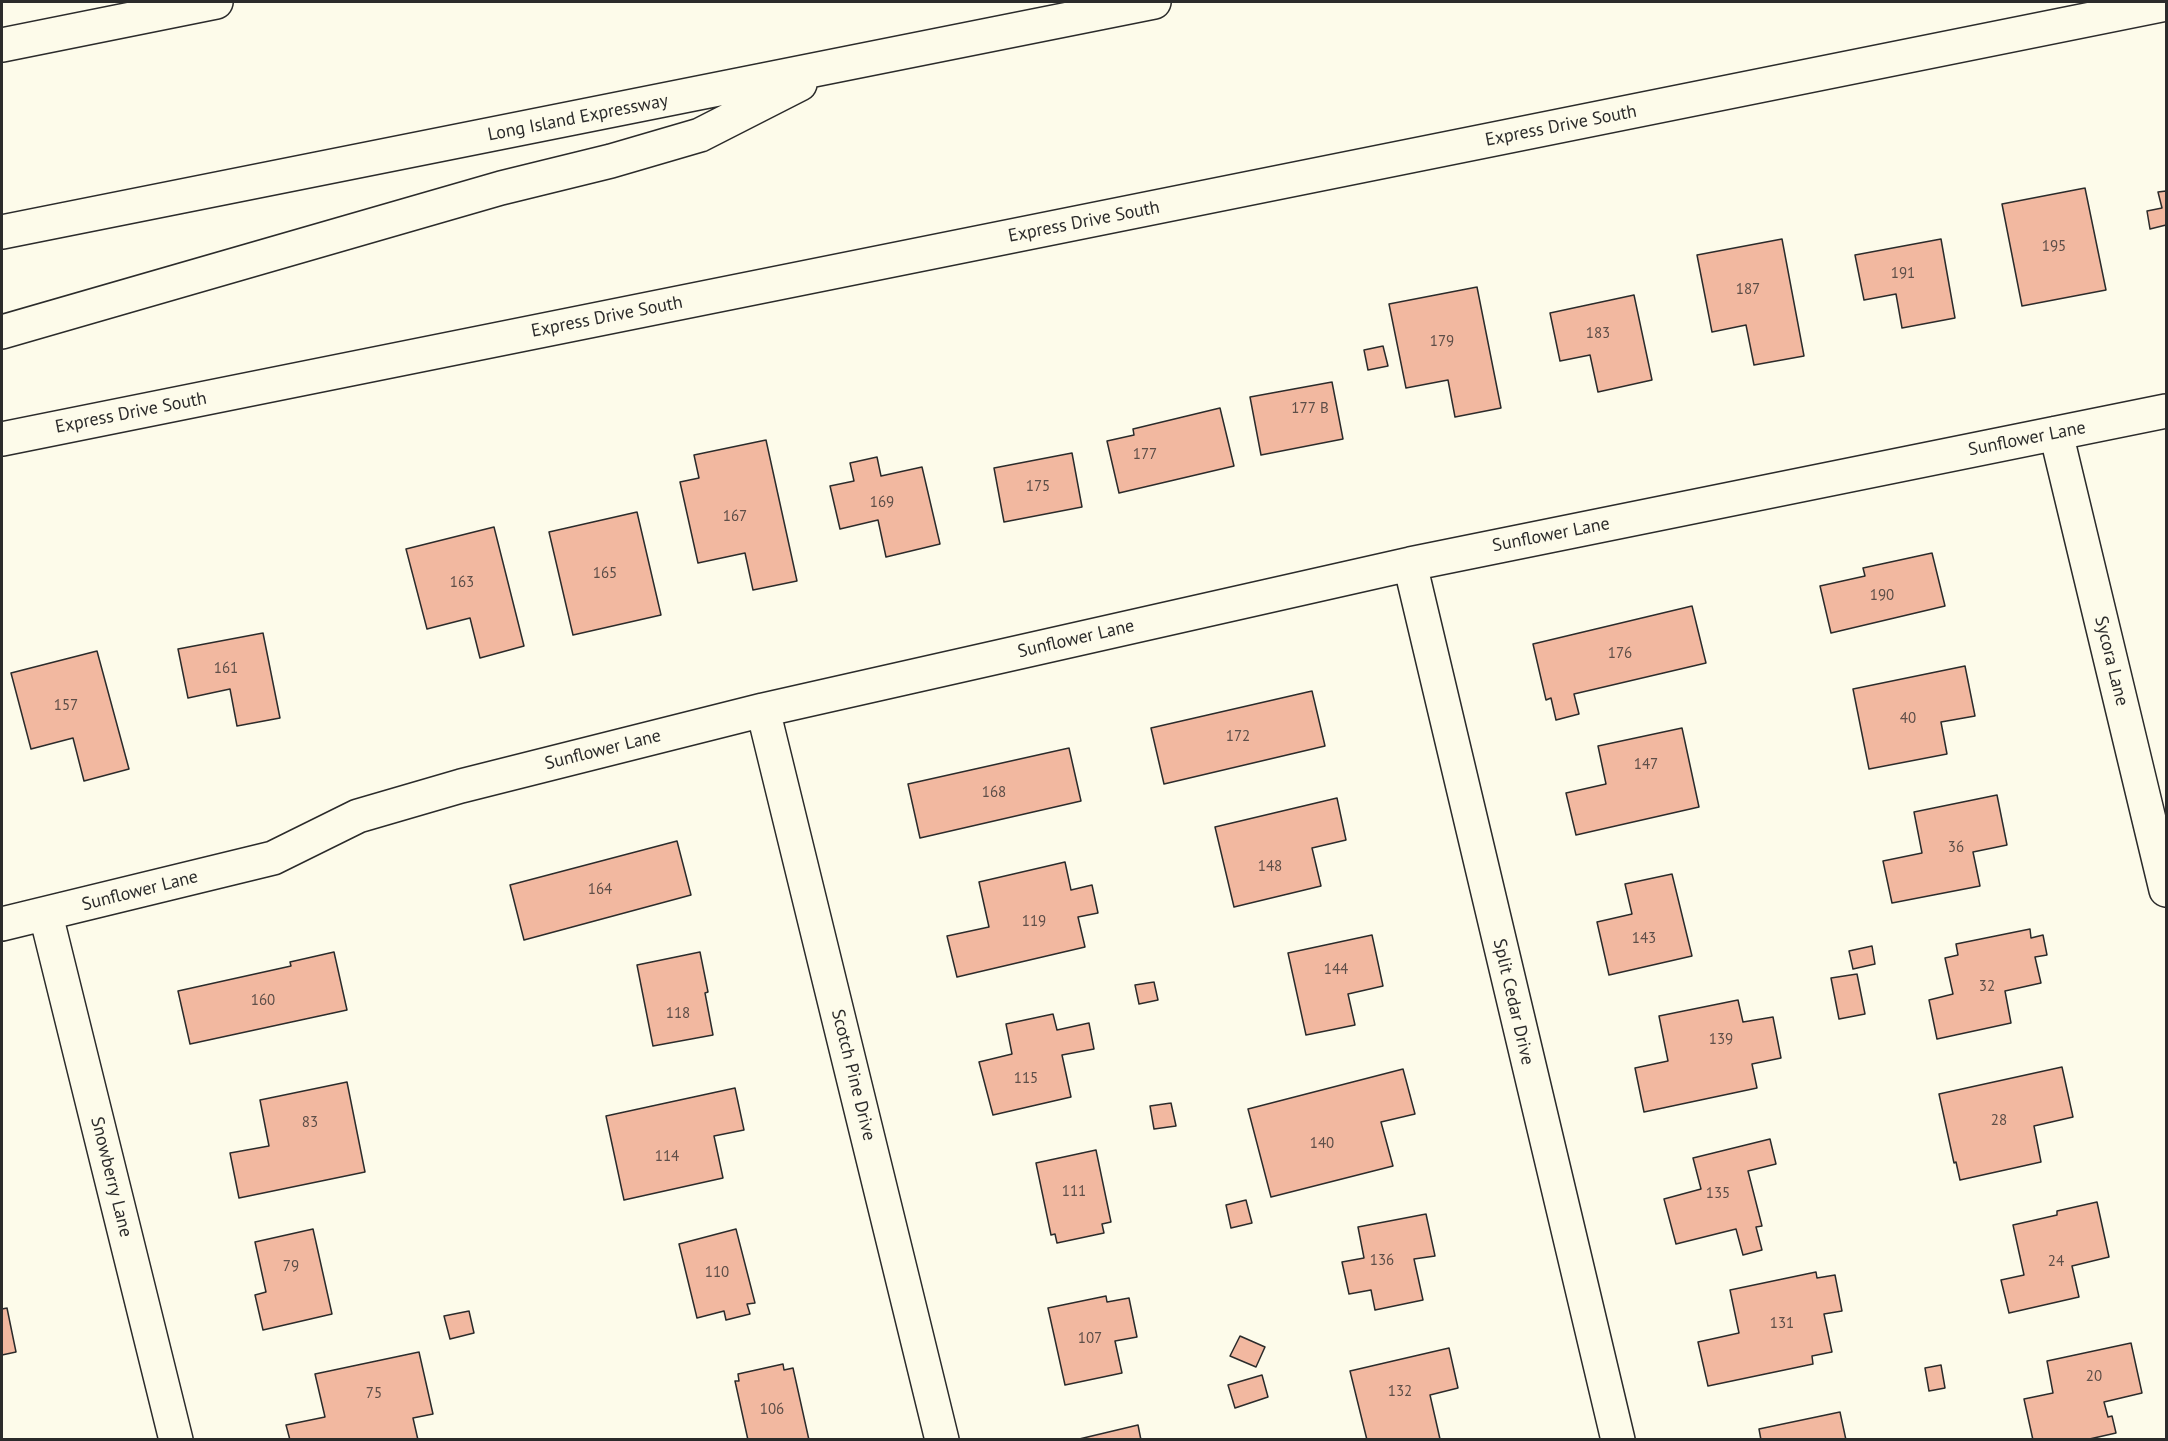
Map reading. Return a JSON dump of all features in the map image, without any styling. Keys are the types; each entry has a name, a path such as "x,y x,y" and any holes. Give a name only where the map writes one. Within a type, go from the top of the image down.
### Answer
{"main road":[{"path":"2,45 216,2"},
{"name":"Long Island Expressway","path":"2,232 1154,2"},
{"name":"Express Drive South","path":"2,439 2166,4"},
{"path":"2,332 501,188 611,161 700,135 833,67"},
{"name":"Sunflower Lane","path":"2,924 273,858 358,816 462,786 763,710 1410,564 2166,411"},
{"name":"Sycora Lane","path":"2056,433 2166,890"},
{"name":"Split Cedar Drive","path":"1410,564 1618,1440"},
{"name":"Scotch Pine Drive","path":"763,710 942,1440"},
{"name":"Snowberry Lane","path":"46,915 176,1440"}],"building":[{"path":"2085,188 2106,290 2022,306 2002,204"},
{"path":"2166,191 2166,225 2150,229 2147,211 2162,208 2158,192"},
{"path":"1782,239 1804,356 1754,365 1746,325 1712,332 1697,255"},
{"path":"1941,239 1955,318 1902,328 1896,294 1864,300 1855,255"},
{"path":"1477,287 1501,408 1455,417 1448,380 1406,388 1389,304"},
{"path":"1634,295 1652,380 1598,392 1590,355 1560,361 1550,313"},
{"path":"1383,346 1388,366 1368,370 1364,350"},
{"path":"1332,382 1343,439 1261,455 1250,397"},
{"path":"1220,408 1234,466 1119,493 1107,441 1134,435 1133,429"},
{"path":"766,440 797,581 753,590 745,553 698,563 680,482 699,478 694,455"},
{"path":"1072,453 1082,507 1004,522 994,468"},
{"path":"877,457 881,476 922,467 940,544 886,557 878,520 840,529 830,486 854,481 850,463"},
{"path":"637,512 661,615 573,635 549,532"},
{"path":"494,527 524,646 480,658 470,618 427,629 406,549"},
{"path":"1932,553 1945,606 1831,633 1820,586 1865,576 1863,568"},
{"path":"1692,606 1706,663 1574,694 1579,714 1556,720 1551,698 1546,700 1533,644"},
{"path":"263,633 280,718 237,726 230,689 188,698 178,649"},
{"path":"97,651 129,769 84,781 73,738 31,749 11,673"},
{"path":"1965,666 1975,716 1941,722 1947,754 1869,769 1853,689"},
{"path":"1312,691 1325,746 1164,784 1151,728"},
{"path":"1682,728 1699,807 1576,835 1566,793 1606,784 1598,746"},
{"path":"1069,748 1081,801 920,838 908,784"},
{"path":"1997,795 2007,845 1973,852 1980,886 1892,903 1883,861 1922,853 1914,812"},
{"path":"1337,798 1346,840 1312,848 1321,886 1234,907 1215,827"},
{"path":"677,841 691,895 524,940 510,885"},
{"path":"1065,862 1071,890 1092,885 1098,913 1078,917 1085,947 957,977 947,936 989,927 979,882"},
{"path":"1672,874 1692,956 1609,975 1597,922 1632,914 1625,884"},
{"path":"2030,929 2031,938 2043,935 2047,955 2035,957 2041,983 2005,991 2011,1023 1937,1039 1929,1000 1953,994 1945,958 1958,955 1956,944"},
{"path":"1372,935 1383,986 1348,994 1355,1025 1306,1035 1288,953"},
{"path":"1872,946 1875,964 1853,969 1849,951"},
{"path":"334,952 347,1010 190,1044 178,991 291,966 290,962"},
{"path":"700,952 713,1035 653,1046 637,965"},
{"path":"1857,974 1865,1014 1839,1019 1831,978"},
{"path":"1154,982 1158,1000 1139,1004 1135,985"},
{"path":"1738,1000 1743,1022 1773,1017 1781,1058 1752,1064 1757,1088 1644,1112 1635,1068 1668,1061 1659,1016"},
{"path":"1053,1014 1057,1030 1089,1023 1094,1049 1062,1055 1071,1097 993,1115 979,1062 1012,1054 1006,1024"},
{"path":"2062,1067 2073,1117 2034,1126 2041,1162 1960,1180 1939,1094"},
{"path":"1403,1069 1415,1114 1381,1122 1393,1166 1271,1197 1248,1109"},
{"path":"347,1082 365,1172 239,1198 230,1153 269,1146 260,1100"},
{"path":"735,1088 744,1130 714,1136 723,1178 624,1200 606,1116"},
{"path":"1171,1103 1176,1126 1154,1129 1150,1106"},
{"path":"1770,1139 1776,1164 1748,1171 1762,1226 1756,1227 1762,1250 1743,1255 1736,1229 1676,1244 1664,1199 1701,1189 1693,1158"},
{"path":"1096,1150 1111,1222 1102,1224 1104,1233 1057,1243 1055,1234 1051,1235 1036,1163"},
{"path":"1246,1200 1252,1223 1231,1228 1226,1205"},
{"path":"2097,1202 2109,1257 2072,1266 2079,1297 2009,1313 2001,1280 2024,1275 2013,1225 2057,1215 2057,1211"},
{"path":"1426,1214 1435,1256 1414,1259 1423,1300 1375,1310 1371,1290 1349,1294 1342,1262 1364,1258 1358,1227"},
{"path":"313,1229 332,1314 263,1330 255,1295 266,1292 255,1242"},
{"path":"736,1229 755,1303 747,1304 750,1314 726,1320 724,1311 697,1318 679,1244"},
{"path":"1816,1272 1817,1278 1835,1275 1842,1311 1824,1314 1832,1352 1812,1356 1813,1364 1708,1386 1698,1342 1739,1333 1730,1290"},
{"path":"1106,1296 1107,1302 1129,1298 1137,1337 1115,1341 1122,1373 1065,1385 1048,1308"},
{"path":"7,1308 16,1352 2,1355 2,1309"},
{"path":"469,1311 474,1333 450,1339 444,1316"},
{"path":"1240,1336 1265,1347 1256,1367 1230,1356"},
{"path":"2131,1343 2142,1393 2104,1402 2108,1417 2112,1416 2116,1433 2085,1440 2033,1440 2024,1399 2053,1393 2047,1361"},
{"path":"1449,1348 1458,1388 1430,1395 1440,1439 1367,1440 1350,1371"},
{"path":"419,1352 433,1414 413,1418 418,1440 290,1440 286,1425 325,1417 315,1374"},
{"path":"783,1364 784,1370 793,1368 809,1440 748,1440 735,1381 739,1381 738,1374"},
{"path":"1941,1365 1945,1388 1929,1391 1925,1368"},
{"path":"1262,1375 1268,1397 1235,1408 1228,1385"},
{"path":"1840,1412 1846,1440 1761,1440 1759,1429"},
{"path":"1138,1425 1141,1440 1075,1440"}]}
